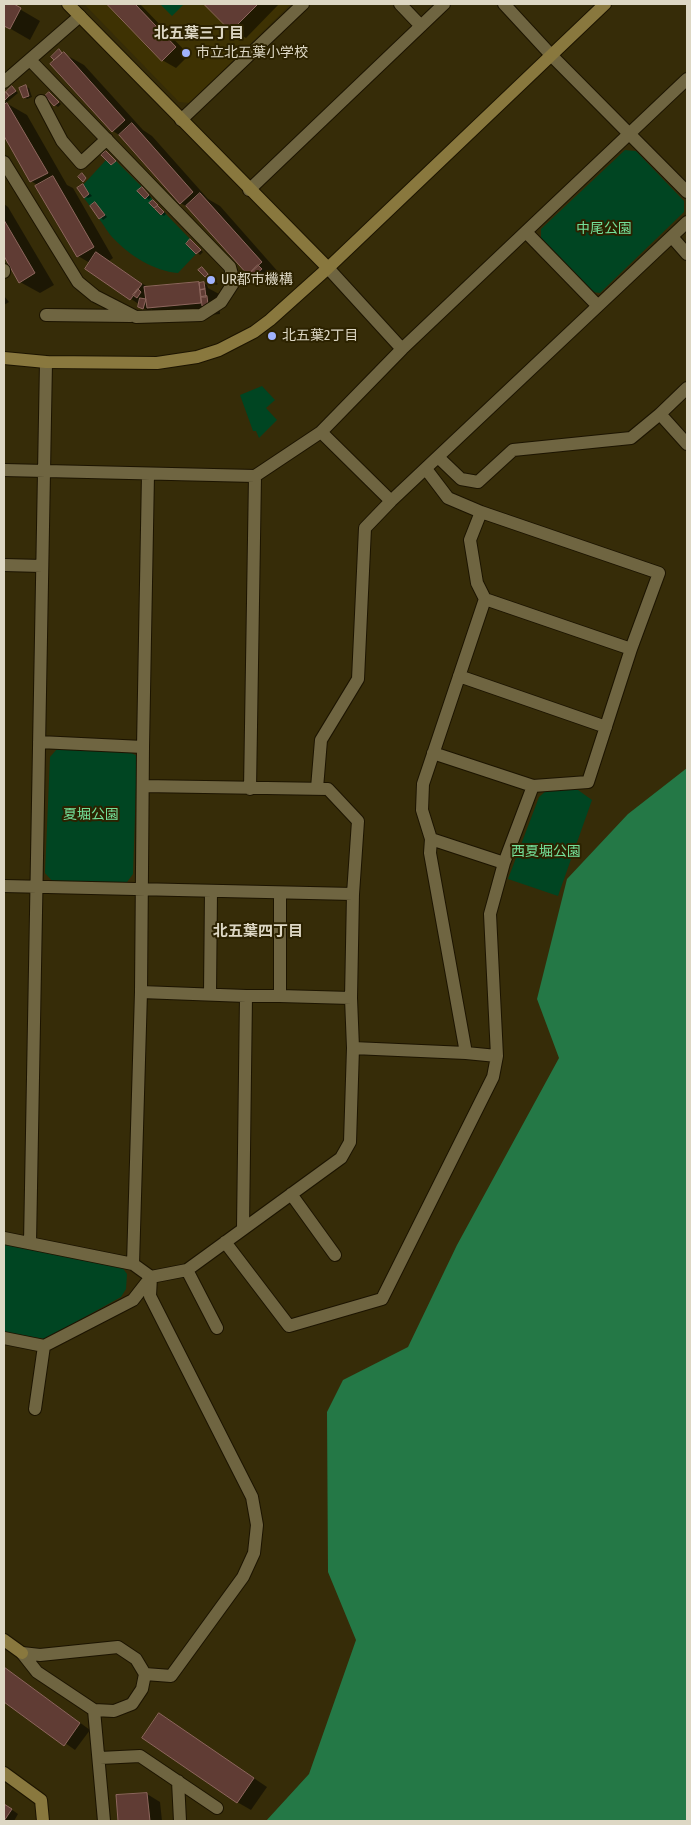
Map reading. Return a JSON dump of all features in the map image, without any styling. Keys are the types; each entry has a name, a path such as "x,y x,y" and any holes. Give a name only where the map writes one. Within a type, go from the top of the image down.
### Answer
{"street":[{"path":"68,4 328,268 402,349"},
{"path":"181,120 303,4"},
{"path":"400,4 421,26"},
{"path":"250,190 444,4"},
{"path":"504,4 552,56 687,192"},
{"path":"4,358 46,362 157,363 197,357 219,350 254,332 328,268 605,4"},
{"path":"4,82 80,16"},
{"path":"30,60 230,268 234,282 221,302 201,315 136,317 46,315"},
{"path":"4,470 256,476 321,432 402,349 687,79"},
{"path":"41,102 62,141 81,163 107,139"},
{"path":"4,162 78,282 95,296 136,317"},
{"path":"317,788 321,740 358,679 365,528 390,501 687,222"},
{"path":"526,232 598,306"},
{"path":"672,237 687,254"},
{"path":"30,1243 46,362"},
{"path":"438,457 461,479 478,482 513,450 631,438 687,388"},
{"path":"660,414 687,444"},
{"path":"321,432 390,501"},
{"path":"426,468 448,498 481,512 659,573 588,782 533,786 433,752"},
{"path":"133,1264 142,992 143,747 148,474"},
{"path":"250,789 256,476"},
{"path":"481,512 470,540 477,583 486,599 632,650"},
{"path":"4,565 42,566"},
{"path":"466,1053 430,853 432,839 422,810 422,801 423,784 433,752 486,599"},
{"path":"459,676 606,727"},
{"path":"38,742 143,747"},
{"path":"4,1338 44,1346 133,1300 151,1278 187,1270 341,1158 350,1142 353,1048 351,998 352,894 358,821 328,790 317,788 250,789 143,786"},
{"path":"225,1242 289,1326 382,1299 493,1077 497,1056 490,914 504,863 533,786"},
{"path":"432,839 504,863"},
{"path":"4,886 352,894"},
{"path":"210,994 211,891"},
{"path":"280,893 280,996"},
{"path":"142,992 351,998"},
{"path":"243,1228 246,996"},
{"path":"353,1048 497,1056"},
{"path":"291,1194 335,1255"},
{"path":"4,1238 133,1264 151,1278"},
{"path":"187,1270 217,1328"},
{"path":"145,1674 170,1676 243,1577 254,1553 257,1525 252,1496 246,1482 150,1296 151,1278"},
{"path":"35,1409 44,1346"},
{"path":"4,1640 22,1653 37,1672 94,1710 114,1711 132,1704 142,1689 145,1674 136,1659 118,1647 40,1655 22,1653"},
{"path":"94,1710 100,1758 104,1821"},
{"path":"100,1758 140,1756 217,1808"},
{"path":"4,1773 41,1800 43,1821"},
{"path":"178,1781 180,1821"}],"shaded area":[{"name":"市立北五葉小学校","path":"84,4 291,4 190,103 179,102"}],"green space":[{"path":"160,4 184,4 172,16"},
{"name":"中尾公園","path":"625,150 636,151 684,201 684,212 600,293 591,292 541,241 541,229"},
{"path":"106,160 111,165 116,161 142,187 138,191 145,199 149,195 153,200 149,203 160,215 164,212 190,239 186,244 196,254 178,273 151,266 127,251 111,236 99,219 105,215 95,202 90,206 84,198 89,194 83,185"},
{"path":"262,386 275,400 266,408 277,420 259,438 256,431 253,431 240,395"},
{"name":"夏堀公園","path":"57,749 128,751 137,756 133,874 127,882 53,882 45,873 50,757"},
{"path":"687,768 687,1821 266,1821 309,1774 356,1640 328,1572 327,1412 343,1380 408,1347 457,1245 559,1058 537,999 567,879 628,814"},
{"name":"西夏堀公園","path":"547,790 578,790 592,800 558,896 508,879 539,797"},
{"path":"4,1243 119,1263 127,1274 126,1289 121,1297 45,1339 4,1332"}],"building":[{"path":"4,4 14,4 21,8 10,29 4,26"},
{"path":"107,4 135,4 176,47 162,61"},
{"path":"204,4 258,4 231,31"},
{"path":"59,49 62,53 54,60 51,57"},
{"path":"64,52 125,120 112,132 50,64"},
{"path":"26,85 29,96 23,98 19,88"},
{"path":"12,86 16,91 9,96 6,92"},
{"path":"6,92 9,96 4,101 4,94"},
{"path":"49,92 59,102 54,106 45,96"},
{"path":"7,103 48,173 30,182 4,136 4,105"},
{"path":"132,123 193,192 180,204 119,135"},
{"path":"106,151 116,161 111,165 101,155"},
{"path":"82,173 86,178 83,182 78,177"},
{"path":"53,176 94,247 77,257 35,186"},
{"path":"83,184 89,194 84,198 77,188"},
{"path":"142,187 149,195 145,199 137,191"},
{"path":"200,193 262,262 248,275 186,206"},
{"path":"153,200 158,205 154,208 149,203"},
{"path":"95,202 105,215 99,219 90,206"},
{"path":"158,206 164,212 161,215 155,209"},
{"path":"4,220 35,273 19,283 4,256"},
{"path":"190,239 201,250 196,254 186,244"},
{"path":"96,252 142,284 130,300 85,269"},
{"path":"258,265 262,269 253,276 250,273"},
{"path":"202,267 208,274 205,277 198,270"},
{"name":"UR都市機構","path":"209,275 216,282 212,285 206,278"},
{"path":"199,282 201,303 147,308 144,287"},
{"path":"204,282 205,289 200,290 199,283"},
{"path":"138,289 141,292 137,298 133,295"},
{"path":"205,289 206,297 201,297 200,290"},
{"path":"207,296 208,305 202,306 201,297"},
{"path":"140,298 146,299 143,309 138,307"},
{"path":"4,1667 80,1723 64,1746 4,1702"},
{"path":"159,1713 254,1778 237,1803 142,1738"},
{"path":"147,1793 150,1821 118,1821 116,1795"},
{"path":"4,1804 12,1809 4,1821"}],"place":[{"name":"市立北五葉小学校","path":"186,53"},
{"name":"UR都市機構","path":"211,280"},
{"name":"北五葉2丁目","path":"272,336"}],"district":[{"name":"北五葉三丁目","path":"199,34"},
{"name":"北五葉四丁目","path":"258,932"}]}
